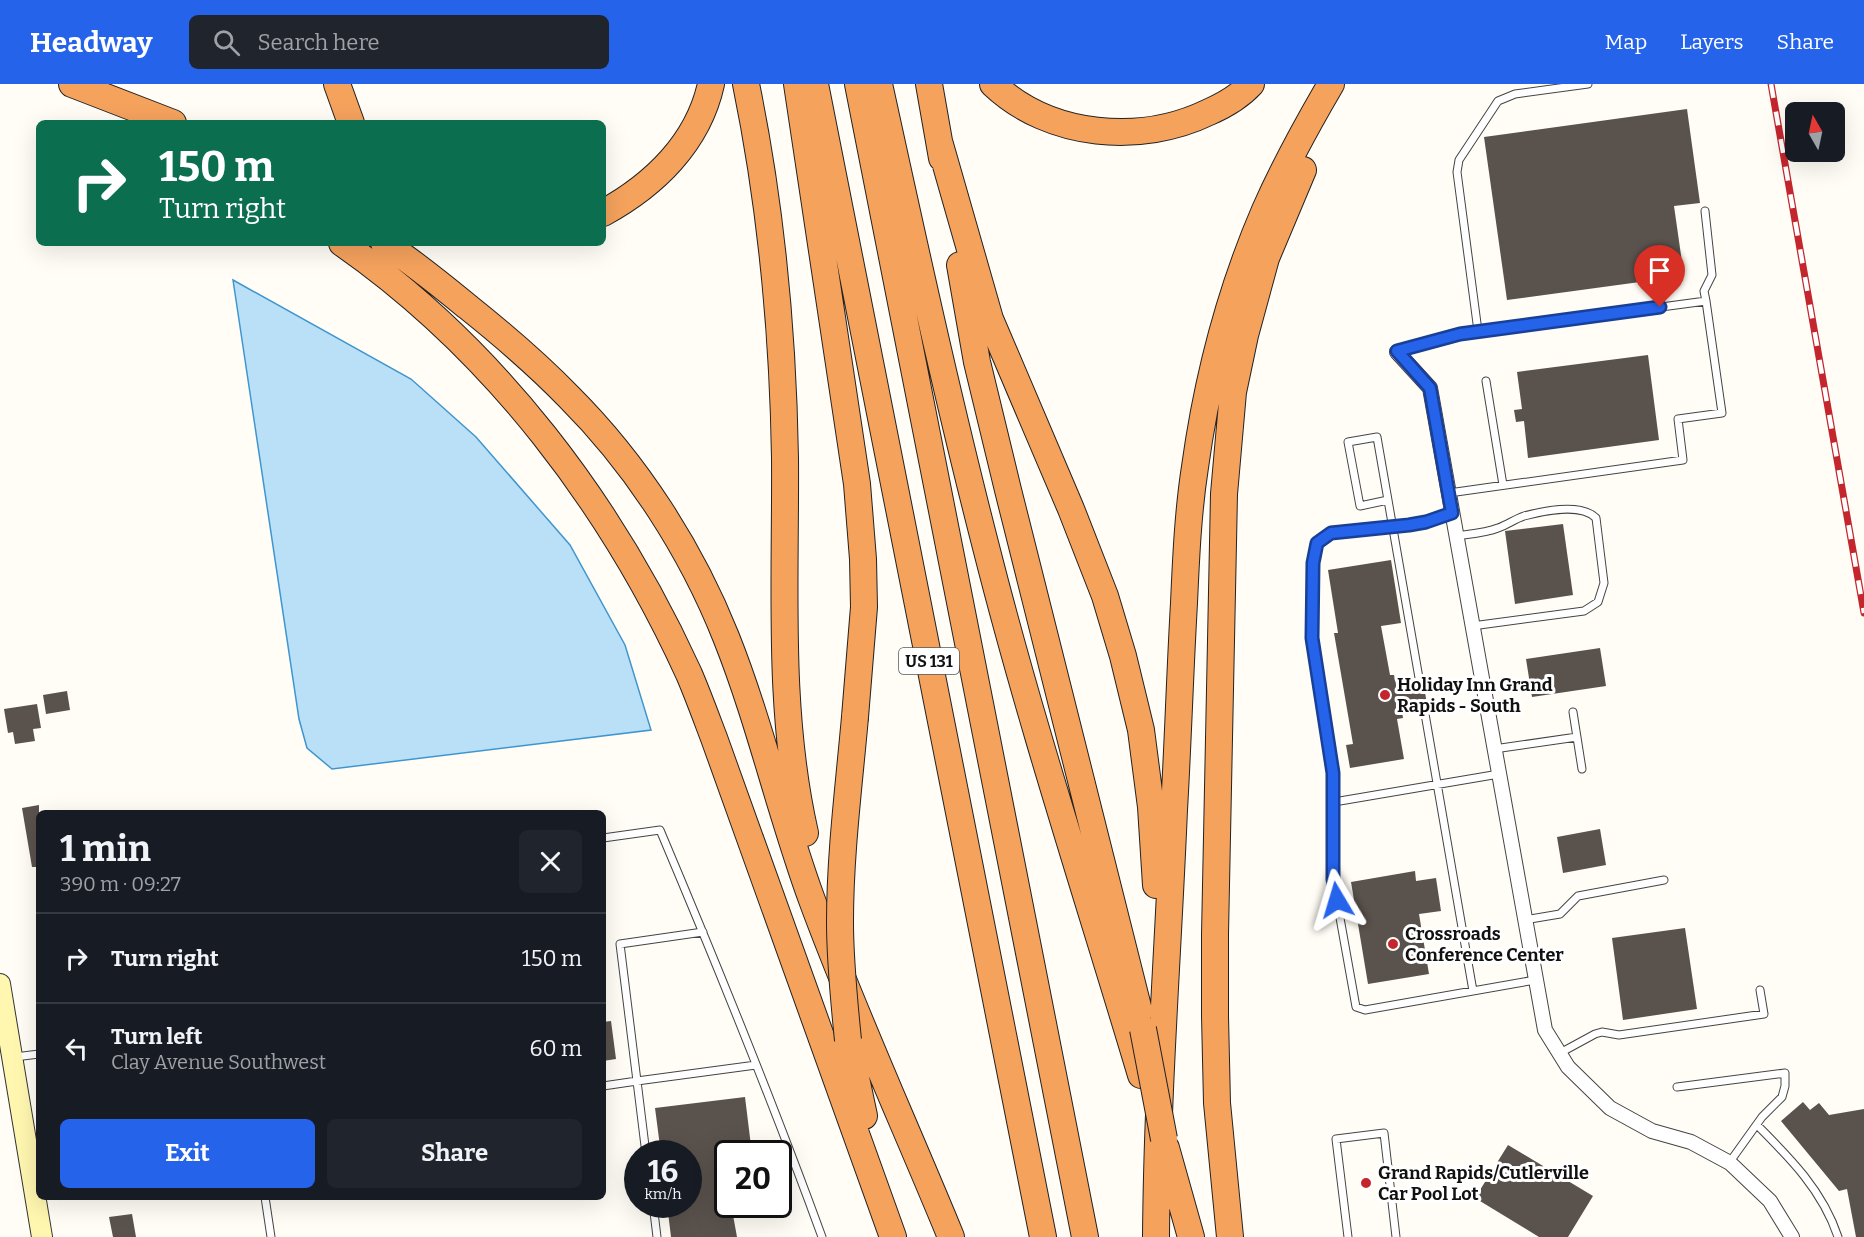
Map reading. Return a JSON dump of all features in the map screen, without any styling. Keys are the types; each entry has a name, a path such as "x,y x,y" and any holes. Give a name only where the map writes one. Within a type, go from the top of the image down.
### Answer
{"highway":[{"path":"72,84 165,120"},
{"path":"337,84 350,120"},
{"path":"606,211 646,186 670,163 687,141 699,118 709,96 711,84"},
{"path":"746,84 762,172 782,366 785,670 792,759 800,811 855,1035 871,1148 895,1237"},
{"path":"798,84 857,484 863,559 864,607 840,913 843,996 855,1035"},
{"name":"US 131","path":"815,84 1043,1237"},
{"name":"US 131","path":"858,84 1084,1237"},
{"path":"879,84 937,349 987,552 1020,671 1191,1237"},
{"path":"929,84 977,362 1143,1029 1161,1143"},
{"path":"993,84 1023,106 1054,120 1090,130 1125,133 1162,129 1195,119 1225,105 1251,84"},
{"path":"1156,1237 1186,546 1194,468 1224,329 1245,262 1291,155 1331,84"},
{"path":"1230,1237 1217,1103 1215,934 1224,494 1233,392 1242,346 1266,258 1324,122 1347,84"},
{"path":"119,103 145,120"},
{"path":"939,141 990,319 1071,509 1105,596 1123,656 1141,730 1156,870 1154,962 1161,1143"},
{"path":"346,246 420,304 501,384 549,441 593,501 630,560 689,675 710,727 895,1237"},
{"path":"388,246 490,325 570,398 598,428 639,480 679,541 729,645 855,1035 951,1237"}],"main road":[{"path":"0,984 42,1237"}],"street":[{"path":"1397,351 1430,388 1545,1030 1568,1067 1610,1108 1652,1131 1691,1142 1729,1163 1770,1201 1792,1237"}],"lane":[{"path":"1478,331 1457,172 1459,160 1498,101 1515,93 1588,84"},
{"path":"1449,493 1683,460 1678,419 1722,413 1704,291 1712,275 1705,212"},
{"path":"1397,351 1478,331 1706,301"},
{"path":"1486,381 1503,485"},
{"path":"1388,500 1360,506 1348,442 1377,437 1388,500 1392,527 1419,678"},
{"path":"1456,536 1497,529 1522,516 1560,510 1577,509 1590,512 1596,518 1604,583 1598,602 1584,611 1473,626"},
{"path":"1452,513 1426,522 1331,533 1317,543 1313,563 1312,638 1333,773 1333,879 1356,1007 1365,1010 1535,980"},
{"path":"1424,708 1473,991"},
{"path":"1573,712 1582,769"},
{"path":"1494,749 1576,737"},
{"path":"1334,802 1499,774"},
{"path":"606,838 660,830 783,1130 822,1237"},
{"path":"1524,920 1560,914 1578,896 1664,880"},
{"path":"644,1140 620,944 703,932"},
{"path":"1560,1053 1602,1032 1619,1035 1764,1014 1760,990"},
{"path":"12,1058 36,1054"},
{"path":"606,1086 756,1065"},
{"path":"1677,1088 1785,1073 1782,1097 1756,1125 1729,1163"},
{"path":"1756,1125 1804,1174 1825,1205 1838,1237"},
{"path":"1348,1237 1336,1139 1384,1133 1396,1237"},
{"path":"265,1200 271,1237"},
{"path":"655,1218 657,1237"}],"water":[{"path":"233,280 411,379 476,437 570,545 625,645 651,730 332,769 307,748 299,719"}],"building":[{"path":"1687,109 1700,203 1674,206 1684,276 1507,300 1484,137"},
{"path":"1648,355 1659,440 1528,458 1524,421 1516,422 1514,410 1522,409 1517,372"},
{"path":"1563,524 1573,595 1515,604 1505,531"},
{"name":"Holiday Inn Grand Rapids - South","path":"1391,560 1401,623 1381,626 1390,675 1394,675 1396,684 1414,681 1419,684 1423,681 1427,704 1422,703 1418,708 1402,711 1403,718 1397,719 1404,759 1350,768 1346,745 1353,744 1334,633 1338,633 1328,570"},
{"path":"1600,648 1606,686 1532,697 1526,659"},
{"path":"67,691 70,710 46,714 43,695"},
{"path":"37,704 41,728 33,729 35,741 15,744 13,732 8,733 4,709"},
{"path":"39,805 39,810 36,810 36,867 32,867 22,808"},
{"path":"1600,829 1606,865 1563,873 1557,837"},
{"name":"Crossroads Conference Center","path":"1415,871 1416,881 1436,878 1441,911 1419,914 1429,974 1368,984 1351,882"},
{"path":"1685,928 1697,1009 1623,1020 1612,938"},
{"path":"611,1021 616,1059 606,1061 606,1022"},
{"path":"745,1097 750,1140 714,1140 714,1218 734,1218 737,1237 671,1237 669,1218 702,1218 702,1140 659,1140 655,1108"},
{"path":"1803,1102 1810,1110 1819,1103 1829,1115 1864,1109 1864,1237 1856,1237 1847,1189 1839,1191 1781,1121"},
{"path":"1508,1145 1593,1196 1568,1237 1539,1237 1475,1198"},
{"path":"132,1214 136,1237 113,1237 109,1217"}],"railway":[{"path":"1771,84 1864,613"}],"place":[{"name":"Holiday Inn Grand Rapids - South","path":"1385,695"},
{"name":"Crossroads Conference Center","path":"1393,944"},
{"name":"Grand Rapids/Cutlerville Car Pool Lot","path":"1366,1183"}],"route":[{"path":"1337,900 1333,879 1335,800 1333,773 1312,638 1313,563 1317,543 1331,533 1409,525 1452,513 1430,388 1397,351 1460,334 1660,307"}]}
